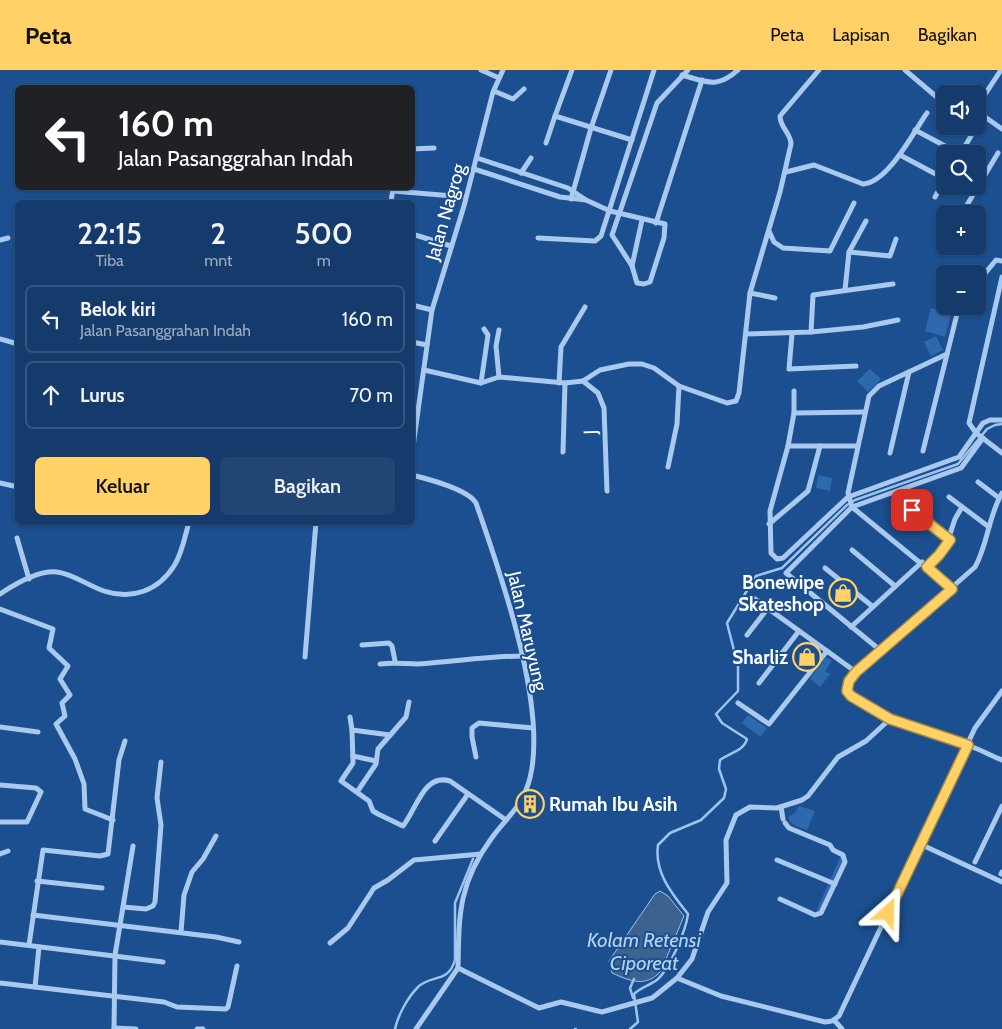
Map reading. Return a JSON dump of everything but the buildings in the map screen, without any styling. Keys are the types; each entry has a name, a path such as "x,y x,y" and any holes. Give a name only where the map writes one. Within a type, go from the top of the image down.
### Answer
{"street":[{"path":"481,70 499,78"},
{"name":"Jalan Nagrog","path":"415,433 432,310 474,169 494,90 502,70"},
{"path":"546,143 572,70"},
{"path":"571,199 610,70"},
{"path":"538,238 598,240 610,211 654,70"},
{"path":"477,158 573,191 586,200 610,211 620,213 642,220 665,224 666,228 650,282 644,284 637,283 632,266 612,235 620,213 657,103 688,70"},
{"path":"682,75 713,83 724,81 738,70"},
{"path":"424,370 482,383 500,377 562,384 583,380 595,371 632,364 654,368 679,386 727,403 736,401 739,393 750,293 786,172 792,141 780,123 780,116 819,70"},
{"path":"905,70 936,96"},
{"path":"986,93 1001,70"},
{"path":"656,223 702,80"},
{"path":"494,90 514,99 524,89"},
{"path":"786,172 814,165 867,184 884,172 900,155 927,113"},
{"path":"555,116 632,140"},
{"path":"986,118 1002,129"},
{"path":"915,130 945,145"},
{"path":"966,145 971,136"},
{"path":"415,149 434,148"},
{"path":"986,172 998,153"},
{"path":"900,155 936,174"},
{"path":"521,173 531,158"},
{"path":"474,169 571,199 586,200"},
{"path":"402,190 466,197"},
{"path":"769,231 774,242 783,248 830,251 854,203"},
{"path":"632,266 642,220"},
{"path":"845,290 849,252 866,221"},
{"path":"415,235 451,246"},
{"path":"0,240 8,238"},
{"path":"849,252 890,256 896,239"},
{"path":"986,274 999,261"},
{"path":"1002,277 970,420 970,425 976,433 1002,453"},
{"path":"812,332 813,295 893,284"},
{"path":"750,293 775,298"},
{"path":"415,306 432,310"},
{"path":"563,452 561,347 584,307"},
{"path":"923,451 957,315"},
{"path":"746,334 783,331 792,334 863,327 898,320"},
{"path":"482,383 488,335 484,330"},
{"path":"499,330 496,346 500,377"},
{"path":"792,334 789,368 856,366"},
{"path":"0,339 15,343"},
{"path":"415,343 427,345"},
{"path":"947,354 879,386 869,396 857,446 848,497 852,507 922,562 952,589"},
{"path":"890,453 909,372"},
{"name":"J","path":"583,380 598,393 604,408 607,491"},
{"path":"668,467 677,424 679,386"},
{"path":"794,391 794,412 788,446 771,502 769,524 771,553 774,558 783,558 848,497 959,457 987,421 1002,420"},
{"path":"794,412 865,412"},
{"path":"880,650 786,575 786,573 852,507 959,470 964,467 984,438"},
{"path":"788,446 857,446"},
{"path":"769,524 808,491 820,446"},
{"name":"Jalan Maruyung","path":"415,476 431,480 473,499 498,567 523,656 533,728 535,751 528,785 521,800 481,854 469,877 460,906 458,968"},
{"path":"978,482 1001,496 989,527 986,544 975,567 880,650 856,672 847,684 849,694 890,719 968,745 1002,760"},
{"path":"0,484 15,486"},
{"path":"949,497 989,527"},
{"path":"927,567 950,540 955,519 962,507"},
{"path":"912,510 950,540"},
{"path":"0,594 29,578 58,572 105,591 120,595 140,594 157,584 174,566 188,525"},
{"path":"305,657 316,525"},
{"path":"17,538 29,578"},
{"path":"852,550 895,586"},
{"path":"851,627 922,562"},
{"path":"825,568 872,606"},
{"path":"755,599 856,672"},
{"path":"746,635 768,608"},
{"path":"0,609 53,629 49,648 68,666 60,679 70,695 62,703 65,716 56,724 78,767 84,784 85,810 113,820"},
{"path":"759,683 799,631"},
{"path":"362,645 389,643 392,646 395,661"},
{"path":"738,703 769,724 827,651"},
{"path":"380,664 395,661 419,664 487,656 523,656"},
{"path":"677,978 744,1002 826,1022 834,1020 839,1016 976,728 1002,691"},
{"path":"358,792 376,761 378,749 406,717 409,702"},
{"path":"350,717 354,756 353,763 342,781 369,801 373,810 402,826 434,780 442,778 450,780 506,820"},
{"path":"416,1029 458,968 539,1008 562,1002 602,1012 652,998 677,978 692,959 708,912 727,883 726,840 736,815 750,807 769,809 781,807 808,796 838,757 866,742 890,719"},
{"path":"476,757 472,728 479,723 533,728"},
{"path":"0,727 38,732"},
{"path":"352,730 390,735"},
{"path":"28,946 40,854 46,848 100,856 108,855 119,760 125,741"},
{"path":"354,756 376,761"},
{"path":"123,906 146,909 154,906 156,902 160,825 157,798 161,762"},
{"path":"0,785 36,788 41,792 27,822 0,822"},
{"path":"435,841 468,794"},
{"path":"975,862 1002,806"},
{"path":"780,899 815,915 821,913 845,862 842,854 834,850 830,845 786,823 781,807"},
{"path":"181,932 184,895 192,872 203,859 216,836"},
{"path":"920,844 1002,882"},
{"path":"132,846 115,955 114,1028 136,1029"},
{"path":"0,854 8,851"},
{"path":"330,943 348,928 374,888 414,860 481,854"},
{"path":"777,860 835,884"},
{"path":"37,881 102,888"},
{"path":"33,915 181,932 239,942"},
{"path":"0,942 163,962"},
{"path":"35,987 39,947"},
{"path":"0,983 164,1002 177,1007 226,1009 236,966"},
{"path":"834,1020 842,1029"},
{"path":"197,1029 204,1029"}],"shaded area":[{"path":"931,308 936,310 936,315 951,315 945,337 925,331"},
{"path":"936,336 943,350 931,356 924,342"},
{"path":"870,369 881,379 868,392 857,381"},
{"path":"818,475 832,478 830,491 816,488"},
{"path":"826,657 832,661 825,671 830,674 820,687 810,679"},
{"path":"748,715 767,728 760,737 742,723"},
{"path":"799,806 815,811 807,830 793,824 788,817 795,813"},
{"path":"841,855 844,862 820,912 815,914"}],"water":[{"name":"Kolam Retensi Ciporeat","path":"660,891 668,896 684,916 661,971 650,980 644,981 631,980 612,973 609,961 655,894"}],"waterway":[{"path":"630,1029 638,1022 634,994 663,974 677,948 688,914 670,890 662,873 657,855 658,845 670,833 701,820 724,798 726,789 719,769 720,760 740,749 747,739 722,723 716,714 738,691 738,666 727,623 756,576 782,568 847,505 855,500 958,464 987,429 1002,424"},
{"path":"395,1029 404,1006 418,987 423,983 444,976 452,968 455,960 455,903 473,859"},
{"path":"633,998 630,988 634,979"}],"place":[{"name":"Bonewipe Skateshop","path":"843,593"},
{"name":"Sharliz","path":"807,657"},
{"name":"Rumah Ibu Asih","path":"530,804"}],"route":[{"path":"888,913 968,745 890,719 851,696 847,691 847,684 856,672 952,589 927,567 950,540 912,510"}]}
